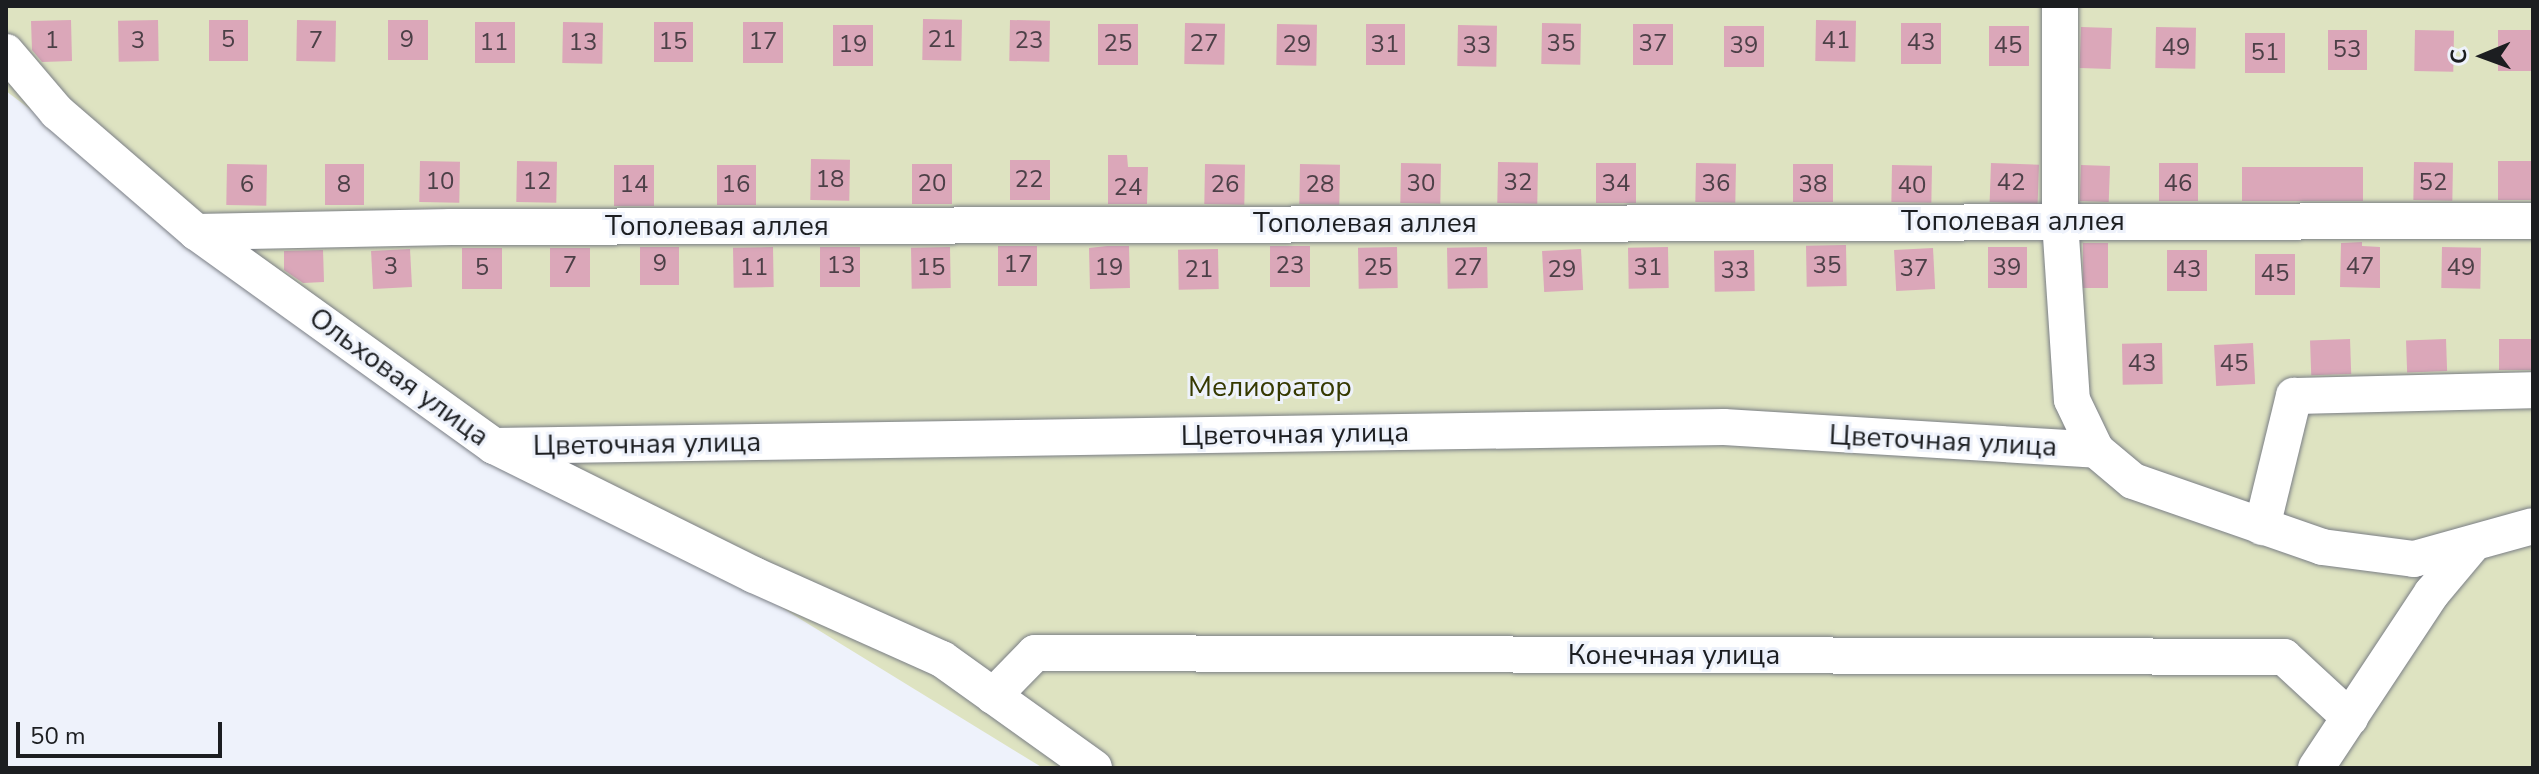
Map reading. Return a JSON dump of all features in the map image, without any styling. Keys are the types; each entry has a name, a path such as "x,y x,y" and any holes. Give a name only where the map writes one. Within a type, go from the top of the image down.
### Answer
{"street":[{"path":"2060,6 2060,221 2072,400 2096,450 2133,481 2322,547 2414,559 2533,526"},
{"name":"Ольховая улица","path":"6,52 57,112 196,232 494,446 754,575 942,659 1094,768"},
{"name":"Тополевая аллея","path":"196,232 451,227 2533,221"},
{"path":"2262,527 2294,396 2533,390"},
{"name":"Цветочная улица","path":"494,446 1724,427 2096,450"},
{"path":"2316,768 2432,593 2473,544"},
{"name":"Конечная улица","path":"993,696 1035,653 2284,657 2350,718"}],"green space":[{"name":"Мелиоратор","path":"6,6 2533,6 2533,768 1043,768 287,304 6,91"}],"building":[{"path":"923,19 962,20 961,61 922,60"},
{"path":"71,20 72,61 42,62 32,50 31,21"},
{"path":"158,20 159,61 119,62 118,21"},
{"path":"209,20 248,20 248,61 209,61"},
{"path":"297,20 336,21 335,62 296,61"},
{"path":"388,20 428,20 428,60 388,60"},
{"path":"1010,20 1050,21 1049,62 1009,61"},
{"path":"1816,20 1856,21 1855,62 1815,61"},
{"path":"475,22 515,22 515,63 475,63"},
{"path":"563,22 603,23 602,64 562,63"},
{"path":"654,22 693,22 693,62 654,62"},
{"path":"743,22 783,22 783,63 743,63"},
{"path":"1185,23 1225,24 1224,65 1184,64"},
{"path":"1542,23 1581,24 1580,65 1541,64"},
{"path":"1901,23 1941,23 1941,64 1901,64"},
{"path":"1098,24 1138,24 1138,65 1098,65"},
{"path":"1277,24 1317,25 1316,66 1276,65"},
{"path":"1366,24 1405,24 1405,65 1366,65"},
{"path":"1633,24 1673,24 1673,65 1633,65"},
{"path":"833,25 873,25 873,66 833,66"},
{"path":"1458,25 1497,26 1496,67 1457,66"},
{"path":"1724,26 1764,26 1764,67 1724,67"},
{"path":"1989,26 2029,26 2029,66 1989,66"},
{"path":"2081,27 2112,28 2111,69 2080,68"},
{"path":"2156,27 2196,28 2195,69 2155,68"},
{"path":"2328,30 2367,30 2367,70 2328,70"},
{"path":"2415,30 2454,31 2453,72 2414,71"},
{"path":"2498,30 2533,30 2533,71 2498,71"},
{"path":"2245,33 2285,33 2285,73 2245,73"},
{"path":"1108,155 1127,155 1128,167 1148,167 1147,204 1108,204"},
{"path":"811,159 850,160 849,201 810,200"},
{"path":"1010,160 1050,160 1050,200 1010,200"},
{"path":"420,161 460,162 459,203 419,202"},
{"path":"517,161 557,162 556,203 516,202"},
{"path":"2498,161 2533,161 2533,200 2498,200"},
{"path":"1498,162 1538,163 1537,204 1497,203"},
{"path":"2414,162 2453,163 2452,201 2413,200"},
{"path":"1401,163 1441,164 1440,204 1400,203"},
{"path":"1596,163 1636,163 1636,203 1596,203"},
{"path":"1696,163 1736,164 1735,203 1695,202"},
{"path":"1991,163 2039,165 2038,204 1990,202"},
{"path":"2159,163 2198,163 2198,201 2159,201"},
{"path":"227,164 267,165 266,206 226,205"},
{"path":"325,164 364,164 364,205 325,205"},
{"path":"912,164 952,164 952,204 912,204"},
{"path":"1205,164 1245,165 1244,205 1204,204"},
{"path":"1300,164 1340,165 1339,205 1299,204"},
{"path":"1793,164 1833,164 1833,202 1793,202"},
{"path":"614,165 654,165 654,206 614,206"},
{"path":"717,165 756,165 756,205 717,205"},
{"path":"1892,165 1932,166 1931,203 1891,202"},
{"path":"2081,165 2110,166 2109,202 2080,201"},
{"path":"2242,167 2363,167 2363,201 2242,201"},
{"path":"2362,242 2362,246 2380,247 2380,288 2340,287 2341,243"},
{"path":"2083,243 2108,243 2108,288 2083,288"},
{"path":"1846,245 1847,286 1807,287 1806,246"},
{"path":"998,246 1037,246 1037,286 998,286"},
{"path":"1129,246 1130,288 1090,289 1089,248"},
{"path":"1270,246 1310,246 1310,287 1270,287"},
{"path":"640,247 679,247 679,285 640,285"},
{"path":"773,247 774,287 734,288 733,248"},
{"path":"820,247 860,247 860,287 820,287"},
{"path":"950,247 951,288 912,289 911,248"},
{"path":"1397,247 1398,288 1359,289 1358,248"},
{"path":"1487,247 1488,288 1448,289 1447,248"},
{"path":"1668,247 1669,288 1629,289 1628,248"},
{"path":"1988,247 2027,247 2027,288 1988,288"},
{"path":"2442,247 2481,248 2480,289 2441,288"},
{"path":"462,248 502,248 502,289 462,289"},
{"path":"550,248 590,248 590,287 550,287"},
{"path":"1933,248 1935,289 1896,291 1894,250"},
{"path":"410,249 412,287 373,289 371,251"},
{"path":"1218,249 1219,289 1179,290 1178,250"},
{"path":"1581,249 1583,290 1544,292 1542,251"},
{"path":"323,250 324,282 303,283 284,270 284,251"},
{"path":"1754,250 1755,291 1715,292 1714,251"},
{"path":"2167,250 2207,250 2207,291 2167,291"},
{"path":"2255,254 2295,254 2295,295 2255,295"},
{"path":"2350,339 2351,374 2311,375 2310,340"},
{"path":"2446,339 2447,371 2407,372 2406,340"},
{"path":"2499,339 2533,339 2533,370 2499,370"},
{"path":"2162,343 2163,384 2123,385 2122,344"},
{"path":"2253,343 2255,384 2216,386 2214,345"}]}
